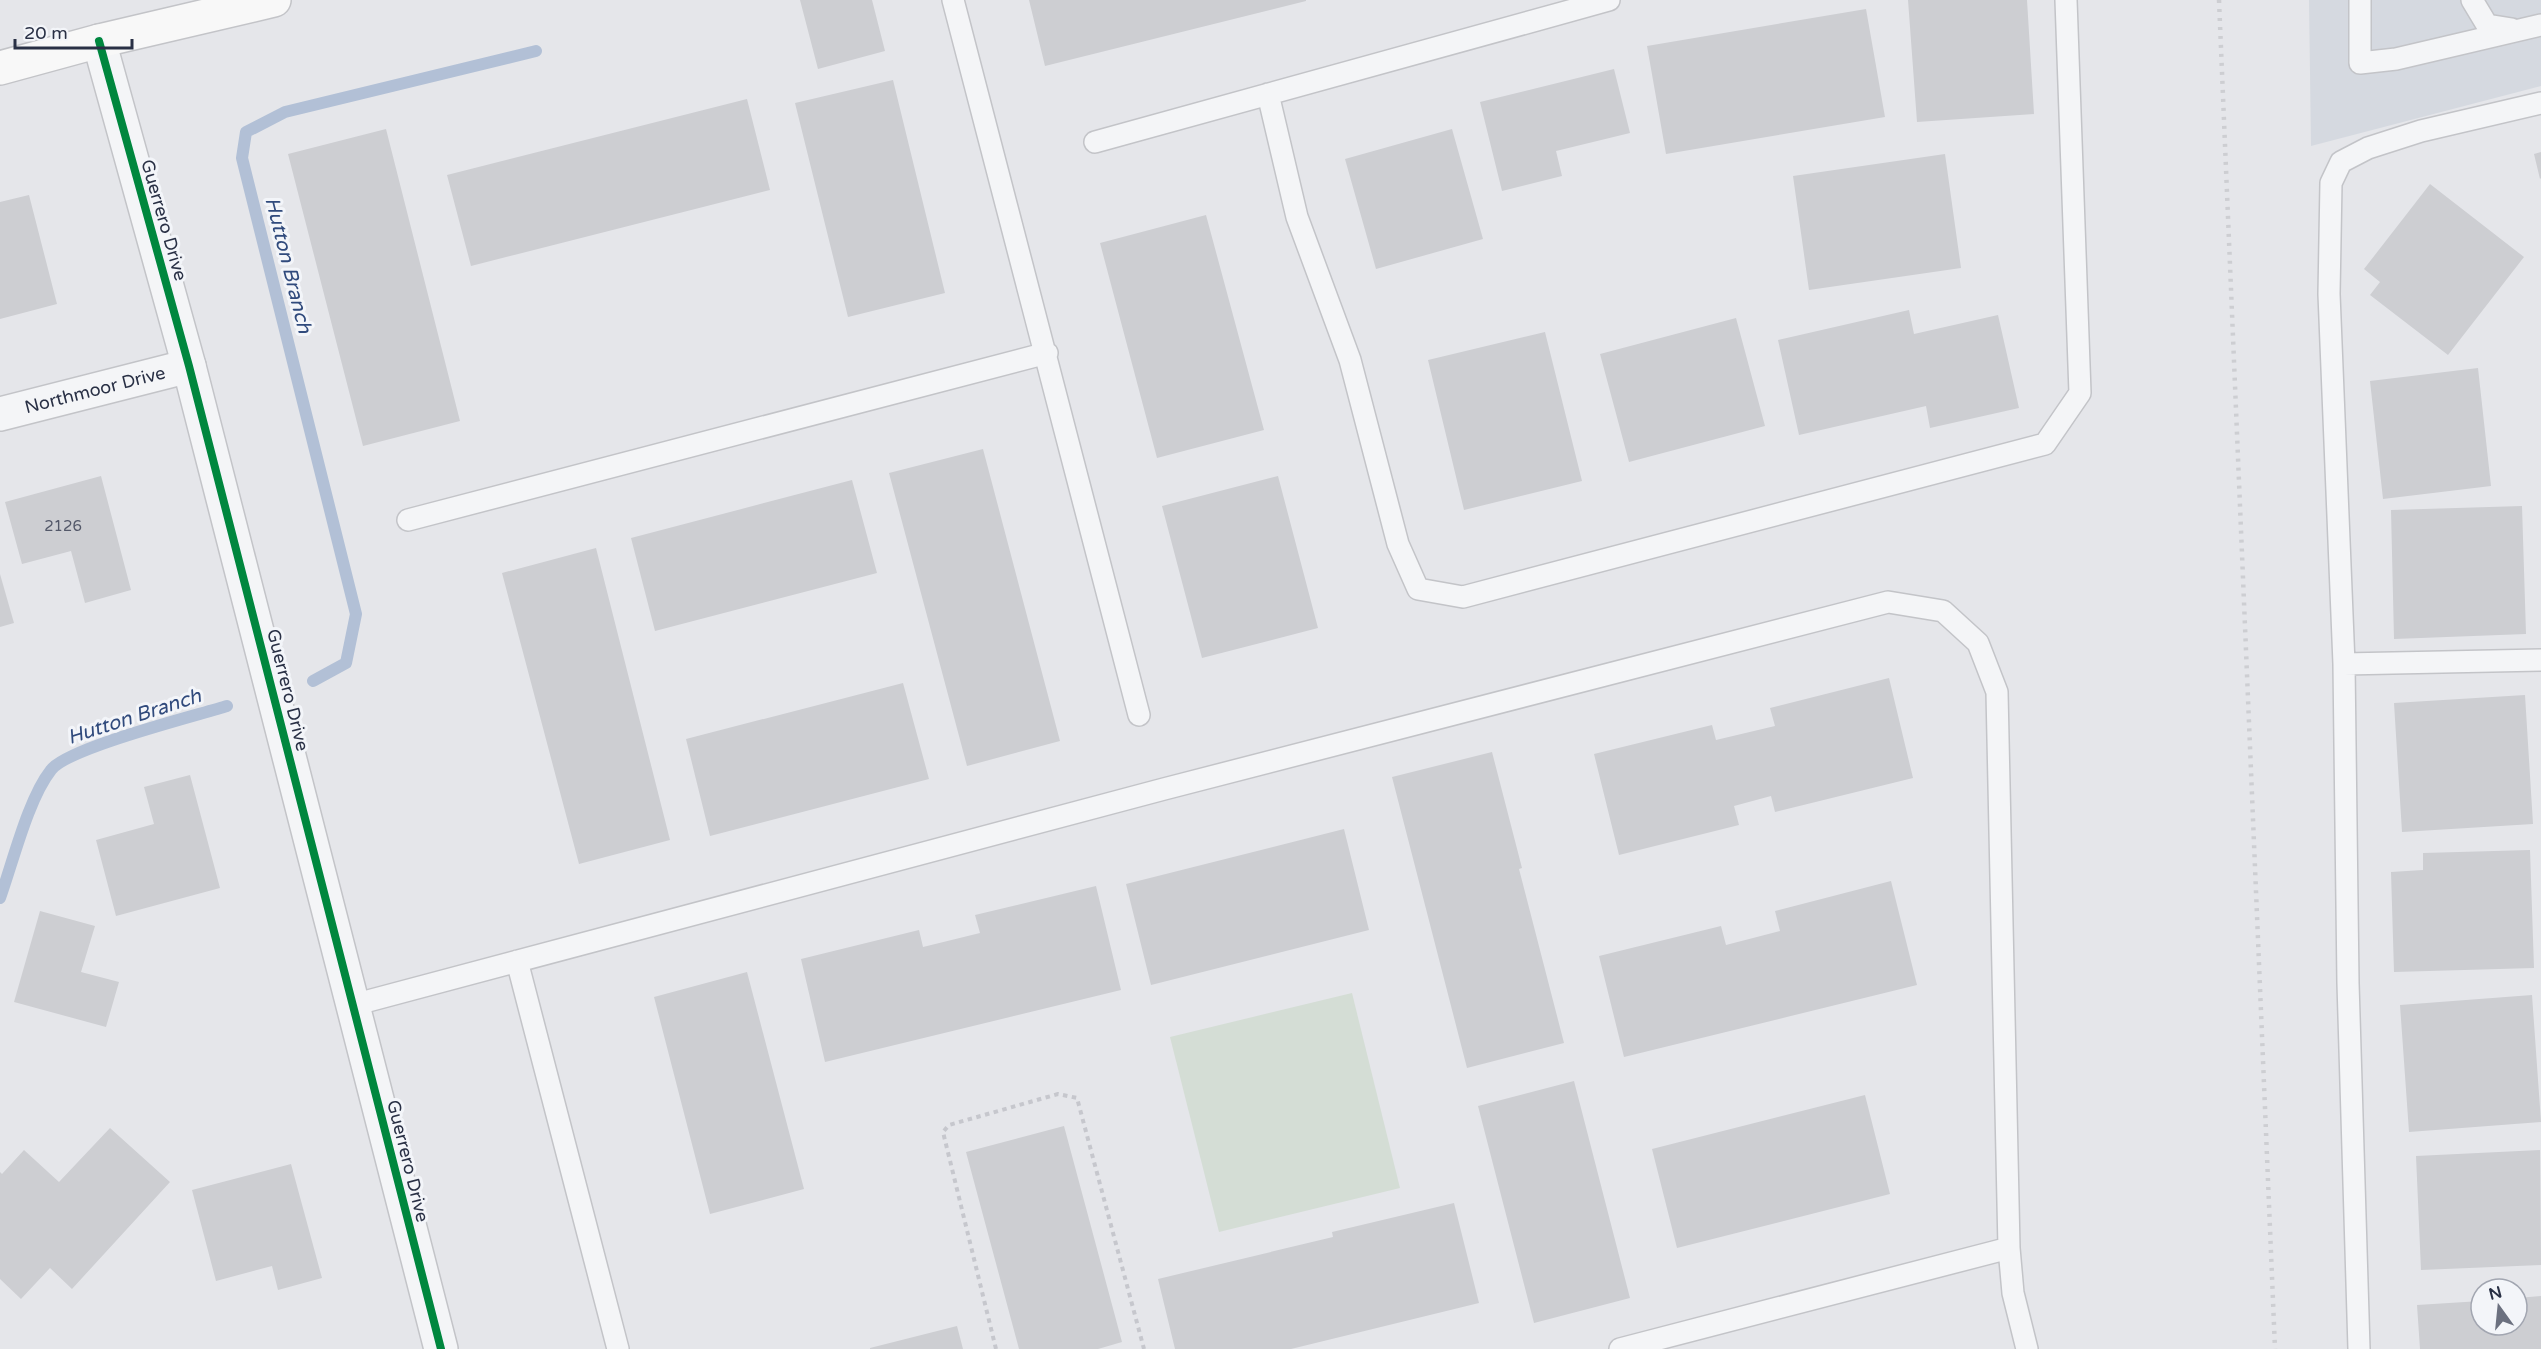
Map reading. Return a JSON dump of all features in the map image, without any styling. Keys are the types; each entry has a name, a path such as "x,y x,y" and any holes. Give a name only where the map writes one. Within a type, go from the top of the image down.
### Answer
{"main road":[{"path":"0,68 99,41 274,0"}],"street":[{"name":"Guerrero Drive","path":"99,41 189,366 441,1349"},
{"name":"Northmoor Drive","path":"0,414 189,366"}],"lane":[{"path":"953,0 1047,353 1139,715"},
{"path":"1095,142 1268,94 1542,9 1609,0"},
{"path":"1268,94 1297,217 1350,360 1398,544 1418,589 1463,597 2045,444 2080,393 2066,0"},
{"path":"2360,0 2360,63 2396,59 2531,28"},
{"path":"2472,0 2487,25 2531,28"},
{"path":"2359,1349 2348,983 2344,664 2329,294 2331,183 2341,162 2368,148 2421,131 2541,103"},
{"path":"408,520 1047,353"},
{"path":"353,1005 1153,792 1888,602 1943,611 1978,643 1997,692 2009,1248 2013,1293 2027,1349"},
{"path":"2344,664 2541,660"},
{"path":"517,961 618,1349"},
{"path":"1620,1349 2009,1248"}],"path":[{"path":"996,1349 943,1132 949,1125 1058,1094 1077,1098 1144,1349"}],"shaded area":[{"path":"2309,0 2541,0 2541,86 2311,146"},
{"path":"1352,993 1400,1188 1219,1232 1170,1037"}],"building":[{"path":"800,0 872,0 885,51 818,69"},
{"path":"1029,0 1306,0 1306,1 1045,66"},
{"path":"1908,0 2027,0 2034,114 1917,122"},
{"path":"1866,9 1885,117 1666,154 1647,46"},
{"path":"1614,69 1630,133 1556,151 1562,176 1502,191 1480,102"},
{"path":"893,80 945,293 848,317 795,103"},
{"path":"747,99 770,190 471,266 447,175"},
{"path":"386,129 460,421 363,446 288,154"},
{"path":"1452,129 1483,239 1376,269 1345,159"},
{"path":"2541,152 2541,178 2540,179 2534,154"},
{"path":"1945,154 1961,268 1809,290 1793,176"},
{"path":"2430,184 2524,257 2448,355 2370,295 2380,282 2364,269"},
{"path":"29,195 57,304 0,319 0,202"},
{"path":"1206,215 1264,430 1157,458 1100,243"},
{"path":"1909,310 1914,334 1998,315 2019,408 1930,428 1926,406 1799,435 1778,340"},
{"path":"1736,318 1765,426 1629,462 1600,354"},
{"path":"1545,332 1582,481 1464,510 1428,360"},
{"path":"2478,368 2491,486 2383,499 2370,381"},
{"path":"983,449 1060,741 967,766 889,473"},
{"path":"101,476 131,590 85,603 71,551 22,564 5,502"},
{"path":"1278,476 1318,628 1202,658 1162,506"},
{"path":"852,480 877,573 655,631 631,538"},
{"path":"2522,506 2526,634 2394,639 2391,510"},
{"path":"596,548 670,840 579,864 502,573"},
{"path":"0,574 14,623 0,627"},
{"path":"1889,678 1913,778 1775,812 1771,796 1734,806 1739,825 1619,855 1594,754 1712,725 1716,740 1775,726 1770,708"},
{"path":"903,683 929,779 710,836 686,739"},
{"path":"2525,695 2533,824 2402,832 2394,703"},
{"path":"1492,752 1522,868 1519,869 1564,1043 1467,1068 1392,777"},
{"path":"190,775 220,888 116,916 96,840 154,824 144,787"},
{"path":"1344,829 1369,930 1151,985 1126,884"},
{"path":"2530,850 2534,968 2394,972 2391,872 2423,870 2423,853"},
{"path":"1891,881 1917,985 1624,1057 1599,956 1721,926 1726,945 1780,931 1775,911"},
{"path":"1096,886 1121,990 825,1062 801,959 919,930 923,947 980,933 975,915"},
{"path":"40,911 95,926 81,972 119,982 106,1027 14,1002"},
{"path":"747,972 804,1189 710,1214 654,997"},
{"path":"2532,995 2541,1122 2409,1132 2400,1005"},
{"path":"1574,1081 1630,1298 1534,1323 1478,1106"},
{"path":"1865,1095 1890,1194 1677,1248 1652,1149"},
{"path":"1064,1126 1122,1342 1098,1349 1019,1349 966,1152"},
{"path":"110,1128 170,1182 72,1289 50,1268 21,1299 0,1279 0,1172 2,1174 24,1150 59,1182"},
{"path":"2540,1150 2541,1265 2421,1270 2416,1156"},
{"path":"291,1164 322,1278 278,1290 272,1266 216,1281 192,1190"},
{"path":"1454,1203 1479,1303 1291,1349 1175,1349 1158,1279 1333,1237 1332,1232"},
{"path":"2541,1296 2541,1349 2420,1349 2417,1305 2469,1302 2469,1337 2529,1337 2529,1297"},
{"path":"957,1326 963,1349 870,1349 870,1348"}],"waterway":[{"name":"Hutton Branch","path":"313,681 346,663 356,614 242,158 246,132 285,112 536,51"},
{"name":"Hutton Branch","path":"0,898 28,814 51,770 62,761 105,743 227,706"}],"railway":[{"path":"2219,0 2275,1349"}],"cycle path":[{"path":"99,41 189,366 441,1349"}]}
